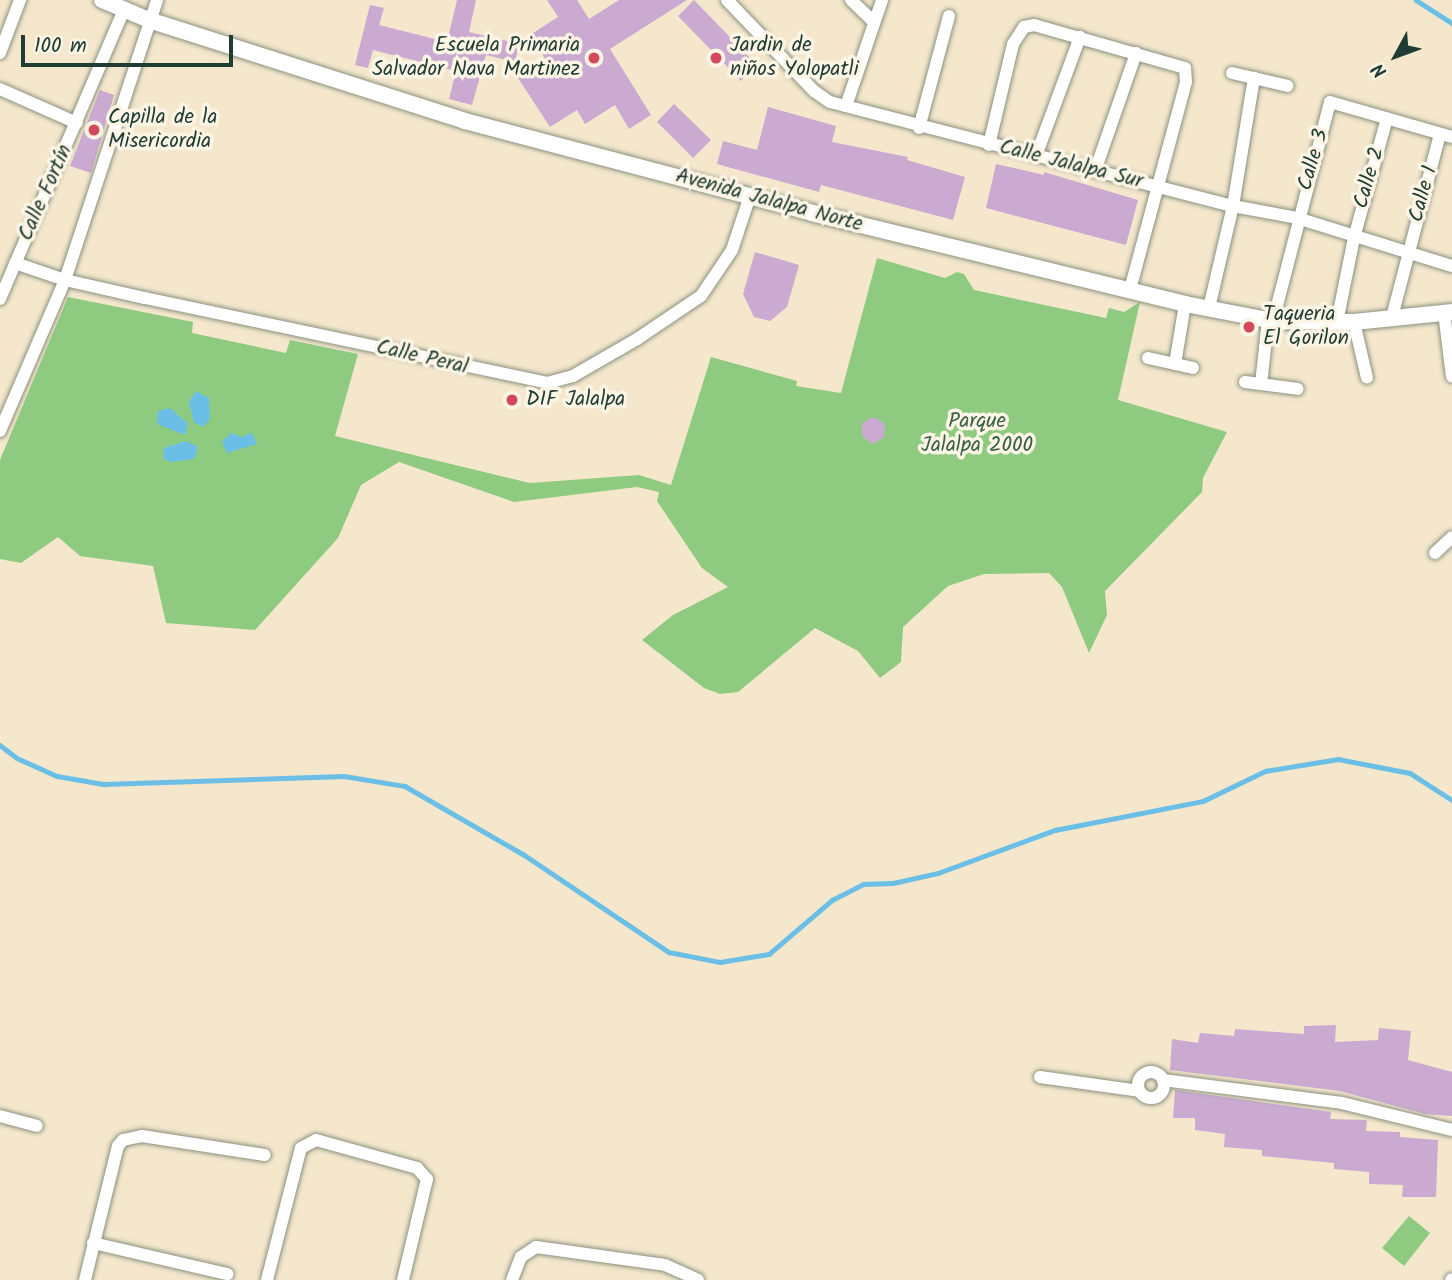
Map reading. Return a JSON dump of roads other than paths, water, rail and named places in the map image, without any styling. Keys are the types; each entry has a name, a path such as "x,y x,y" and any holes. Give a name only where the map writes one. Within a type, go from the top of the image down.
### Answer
{"street":[{"path":"0,52 20,0"},
{"name":"Avenida Jalalpa Norte","path":"102,0 149,20 391,100 750,196 1185,304 1271,321 1354,323 1448,312"},
{"path":"0,431 65,280 157,0"},
{"name":"Calle Jalalpa Sur","path":"727,0 814,91 846,106 919,128 1233,206 1297,218 1354,238 1452,266"},
{"path":"851,0 872,20"},
{"path":"846,106 872,20 882,0"},
{"name":"Calle Fortín","path":"0,299 124,10"},
{"path":"919,128 949,16"},
{"path":"989,145 1013,44 1024,27 1034,25 1181,64 1186,82 1130,290"},
{"path":"1036,156 1080,37"},
{"path":"1095,171 1136,52"},
{"path":"1232,73 1288,86"},
{"path":"1209,308 1233,206 1254,78"},
{"path":"0,89 77,123"},
{"name":"Calle 3","path":"1261,384 1271,321 1330,102 1387,118"},
{"path":"1387,118 1446,136"},
{"name":"Calle 2","path":"1337,322 1354,238 1387,118"},
{"name":"Calle 1","path":"1392,317 1408,254 1446,136"},
{"name":"Calle Peral","path":"15,262 65,280 547,383 573,376 637,339 701,296 732,250 750,196"},
{"path":"1175,364 1185,304"},
{"path":"1437,379 1452,377 1448,312"},
{"path":"1354,323 1367,378"},
{"path":"1148,358 1193,368"},
{"path":"1245,382 1298,389"},
{"path":"1435,553 1452,537"},
{"path":"1139,1091 1138,1083 1145,1073 1157,1074 1163,1080 1342,1103 1452,1130"},
{"path":"1040,1077 1139,1091 1154,1098 1162,1093 1163,1080"},
{"path":"0,1116 37,1126"},
{"path":"85,1280 118,1146 123,1140 142,1136 265,1156"},
{"path":"267,1280 301,1149 316,1140 418,1168 427,1179 403,1280"},
{"path":"93,1243 227,1274"},
{"path":"512,1280 521,1257 536,1247 665,1265 698,1280"}],"water":[{"path":"196,391 209,398 210,419 203,427 194,422 189,402"},
{"path":"170,408 188,424 185,435 157,424 158,411"},
{"path":"232,433 241,437 252,433 257,444 227,453 222,441"},
{"path":"186,441 198,447 194,459 170,462 163,458 164,448"}],"waterway":[{"path":"1416,0 1452,23"},
{"path":"0,745 17,758 57,776 104,784 344,776 405,786 523,854 669,952 720,962 769,954 832,900 863,884 893,883 938,873 1055,830 1203,801 1265,771 1338,759 1410,773 1452,800"}],"place":[{"name":"Escuela Primaria Salvador Nava Martinez","path":"594,58"},
{"name":"Jardin de niños Yolopatli","path":"716,58"},
{"name":"Capilla de la Misericordia","path":"94,130"},
{"name":"Taqueria El Gorilon","path":"1249,327"},
{"name":"DIF Jalalpa","path":"512,400"}],"park label":[{"name":"Parque Jalalpa 2000","path":"977,434"}]}
